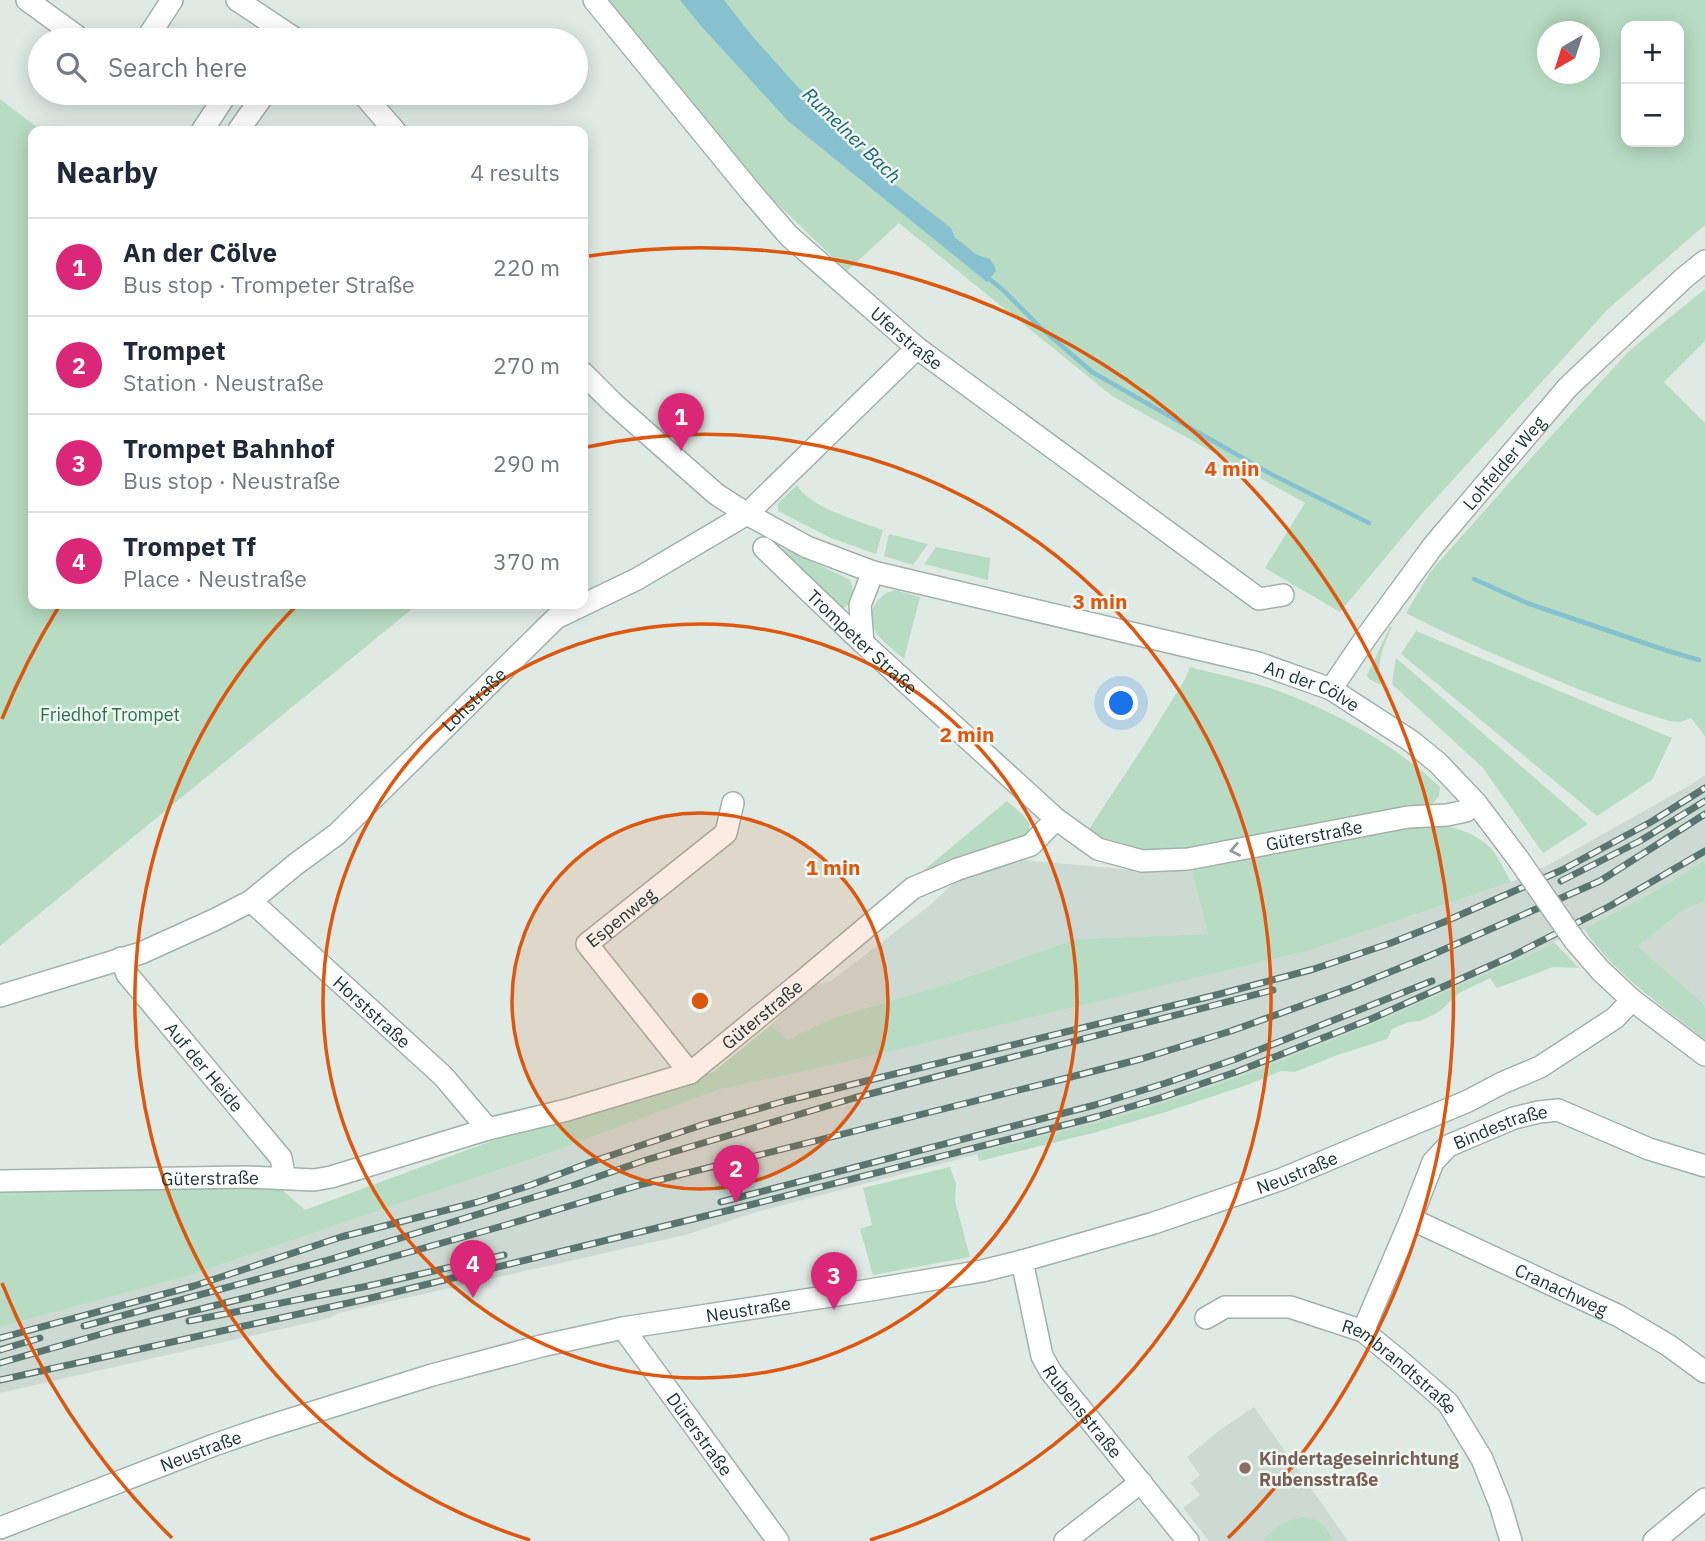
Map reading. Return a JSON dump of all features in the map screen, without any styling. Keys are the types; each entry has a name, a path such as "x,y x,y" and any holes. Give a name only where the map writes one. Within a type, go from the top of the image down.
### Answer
{"street":[{"path":"27,0 66,28"},
{"path":"237,0 263,28"},
{"name":"Uferstraße","path":"594,0 789,236 917,348 1259,598 1283,595"},
{"path":"154,28 170,2"},
{"path":"205,126 219,105"},
{"path":"242,126 256,105"},
{"path":"372,105 391,126"},
{"name":"Lohfelder Weg","path":"1331,690 1433,546 1568,387 1705,261"},
{"name":"Lohstraße","path":"588,603 637,579 747,514 917,348"},
{"path":"588,378 701,482 747,514"},
{"name":"An der Cölve","path":"747,514 807,547 873,572 1258,663 1331,690 1411,741 1438,763 1476,803 1519,859 1575,941 1600,970 1632,999 1705,1055"},
{"name":"Trompeter Straße","path":"764,548 863,643 1056,819"},
{"path":"863,643 860,605 873,572"},
{"name":"Lohstraße","path":"0,996 141,953 251,901 337,834 556,618 575,609"},
{"name":"Espenweg","path":"690,1073 587,944 726,833 733,803"},
{"name":"Güterstraße","path":"0,1181 246,1177 314,1180 690,1073 913,888 958,869 1031,845 1056,819 1098,849 1142,861 1188,859 1408,817 1447,815 1466,811 1476,803"},
{"name":"Horststraße","path":"251,901 443,1076 488,1129"},
{"name":"Auf der Heide","path":"121,958 127,974 281,1157 285,1178"},
{"name":"Neustraße","path":"0,1528 275,1424 432,1375 541,1346 623,1328 982,1271 1154,1223 1282,1180 1468,1101 1533,1070 1573,1046 1615,1018 1632,999"},
{"name":"Bindestraße","path":"1363,1331 1433,1162 1448,1146 1514,1118 1558,1110 1650,1149 1705,1166"},
{"name":"Cranachweg","path":"1411,1219 1619,1316 1668,1345 1705,1372"},
{"name":"Rubensstraße","path":"1022,1261 1042,1356 1051,1372 1188,1541"},
{"name":"Rembrandtstraße","path":"1206,1318 1225,1307 1290,1307 1363,1331 1448,1404 1482,1459 1511,1541"},
{"name":"Dürerstraße","path":"623,1328 778,1541"},
{"path":"1065,1541 1141,1482"},
{"path":"1654,1541 1705,1499"}],"shaded area":[{"path":"1705,775 1705,860 1661,888 1540,950 1377,1022 1245,1075 1097,1123 760,1211 685,1235 0,1393 0,1327 187,1276 560,1149 718,1090 1307,951 1511,882 1548,865"},
{"path":"1023,860 1122,869 1192,871 1208,934 1076,939 951,983 833,1018 786,1041 771,1025 811,986 831,981 929,906 959,878"},
{"path":"1705,901 1705,1005 1638,946 1685,909"},
{"name":"Kindertageseinrichtung Rubensstraße","path":"1254,1407 1348,1541 1209,1541 1183,1508 1200,1495 1190,1483 1200,1475 1187,1457"}],"green space":[{"path":"605,0 1705,0 1705,225 1608,309 1420,516 1340,612 1265,568 1305,503 1112,396 899,223 847,271 764,191"},
{"name":"Friedhof Trompet","path":"0,99 35,126 28,126 28,609 412,609 0,946"},
{"path":"1705,289 1705,341 1664,382 1705,423 1705,736 1691,718 1680,722 1645,714 1489,652 1406,613 1431,571 1630,350"},
{"path":"797,485 803,493 823,507 883,530 876,554 831,538 778,511 778,503"},
{"path":"889,534 928,544 913,565 884,556"},
{"path":"936,547 990,558 988,580 924,564"},
{"path":"780,548 850,580 853,593 849,604 841,609 778,551"},
{"path":"894,590 920,597 904,659 878,635 871,620 878,601"},
{"path":"1390,627 1380,662 1381,685 1367,675"},
{"path":"1416,631 1672,738 1652,780 1597,816 1401,654"},
{"path":"1396,658 1588,824 1543,853 1483,768 1392,684"},
{"path":"1190,667 1279,691 1343,720 1384,743 1422,771 1440,787 1439,796 1432,804 1162,854 1114,845 1087,832 1147,741"},
{"path":"1007,801 1030,824 1023,839 940,863 923,877 918,875"},
{"path":"1416,823 1458,829 1478,838 1494,852 1511,882 1307,951 718,1090 560,1149 187,1276 0,1327 0,1188 279,1187 305,1210 505,1136 713,1072 771,1025 787,1040 833,1018 951,983 1076,939 1208,934 1192,871"},
{"path":"1705,860 1705,901 1685,909 1638,946 1705,1005 1705,1040 1624,975 1584,929 1661,888"},
{"path":"1554,942 1579,968 1553,967 1497,988 1490,978 1459,993 1439,1012 1392,1029 1387,1039 1295,1072 1281,1071 1169,1111 979,1161 977,1153 1097,1123 1245,1075 1377,1022"},
{"path":"950,1167 956,1184 955,1201 970,1257 873,1275 860,1229 872,1225 863,1188"},
{"path":"1302,1517 1322,1523 1332,1541 1263,1541 1280,1525"}],"water":[{"path":"680,0 724,0 795,84 897,186 951,228 955,238 974,253 992,262 996,271 987,282 788,121"}],"waterway":[{"path":"987,277 1092,372 1271,474 1369,523"},
{"path":"1474,579 1527,603 1699,660"}],"railway":[{"path":"0,1338 194,1286 341,1237 478,1202 705,1124 785,1101 1314,969 1444,922 1562,870 1651,822 1705,788"},
{"path":"1561,881 1640,841 1705,801"},
{"path":"0,1363 112,1331 253,1296 643,1184 1141,1059 1231,1031 1351,988 1600,881 1705,814"},
{"path":"0,1380 371,1298 726,1211 1096,1117 1160,1098 1236,1072 1371,1019 1512,956 1610,906 1705,851"},
{"path":"721,1202 1095,1105 1166,1083 1236,1059 1432,981"},
{"path":"84,1326 325,1261 854,1098 1273,990"},
{"path":"189,1321 368,1286 504,1255"},
{"path":"0,1350 40,1338"}],"place":[{"name":"An der Cölve","path":"681,451"},
{"name":"Trompet","path":"736,1203"},
{"name":"Trompet Tf","path":"473,1298"},
{"name":"Trompet Bahnhof","path":"834,1310"},
{"name":"Kindertageseinrichtung Rubensstraße","path":"1245,1468"}],"water label":[{"name":"Rumelner Bach","path":"852,135"}]}
